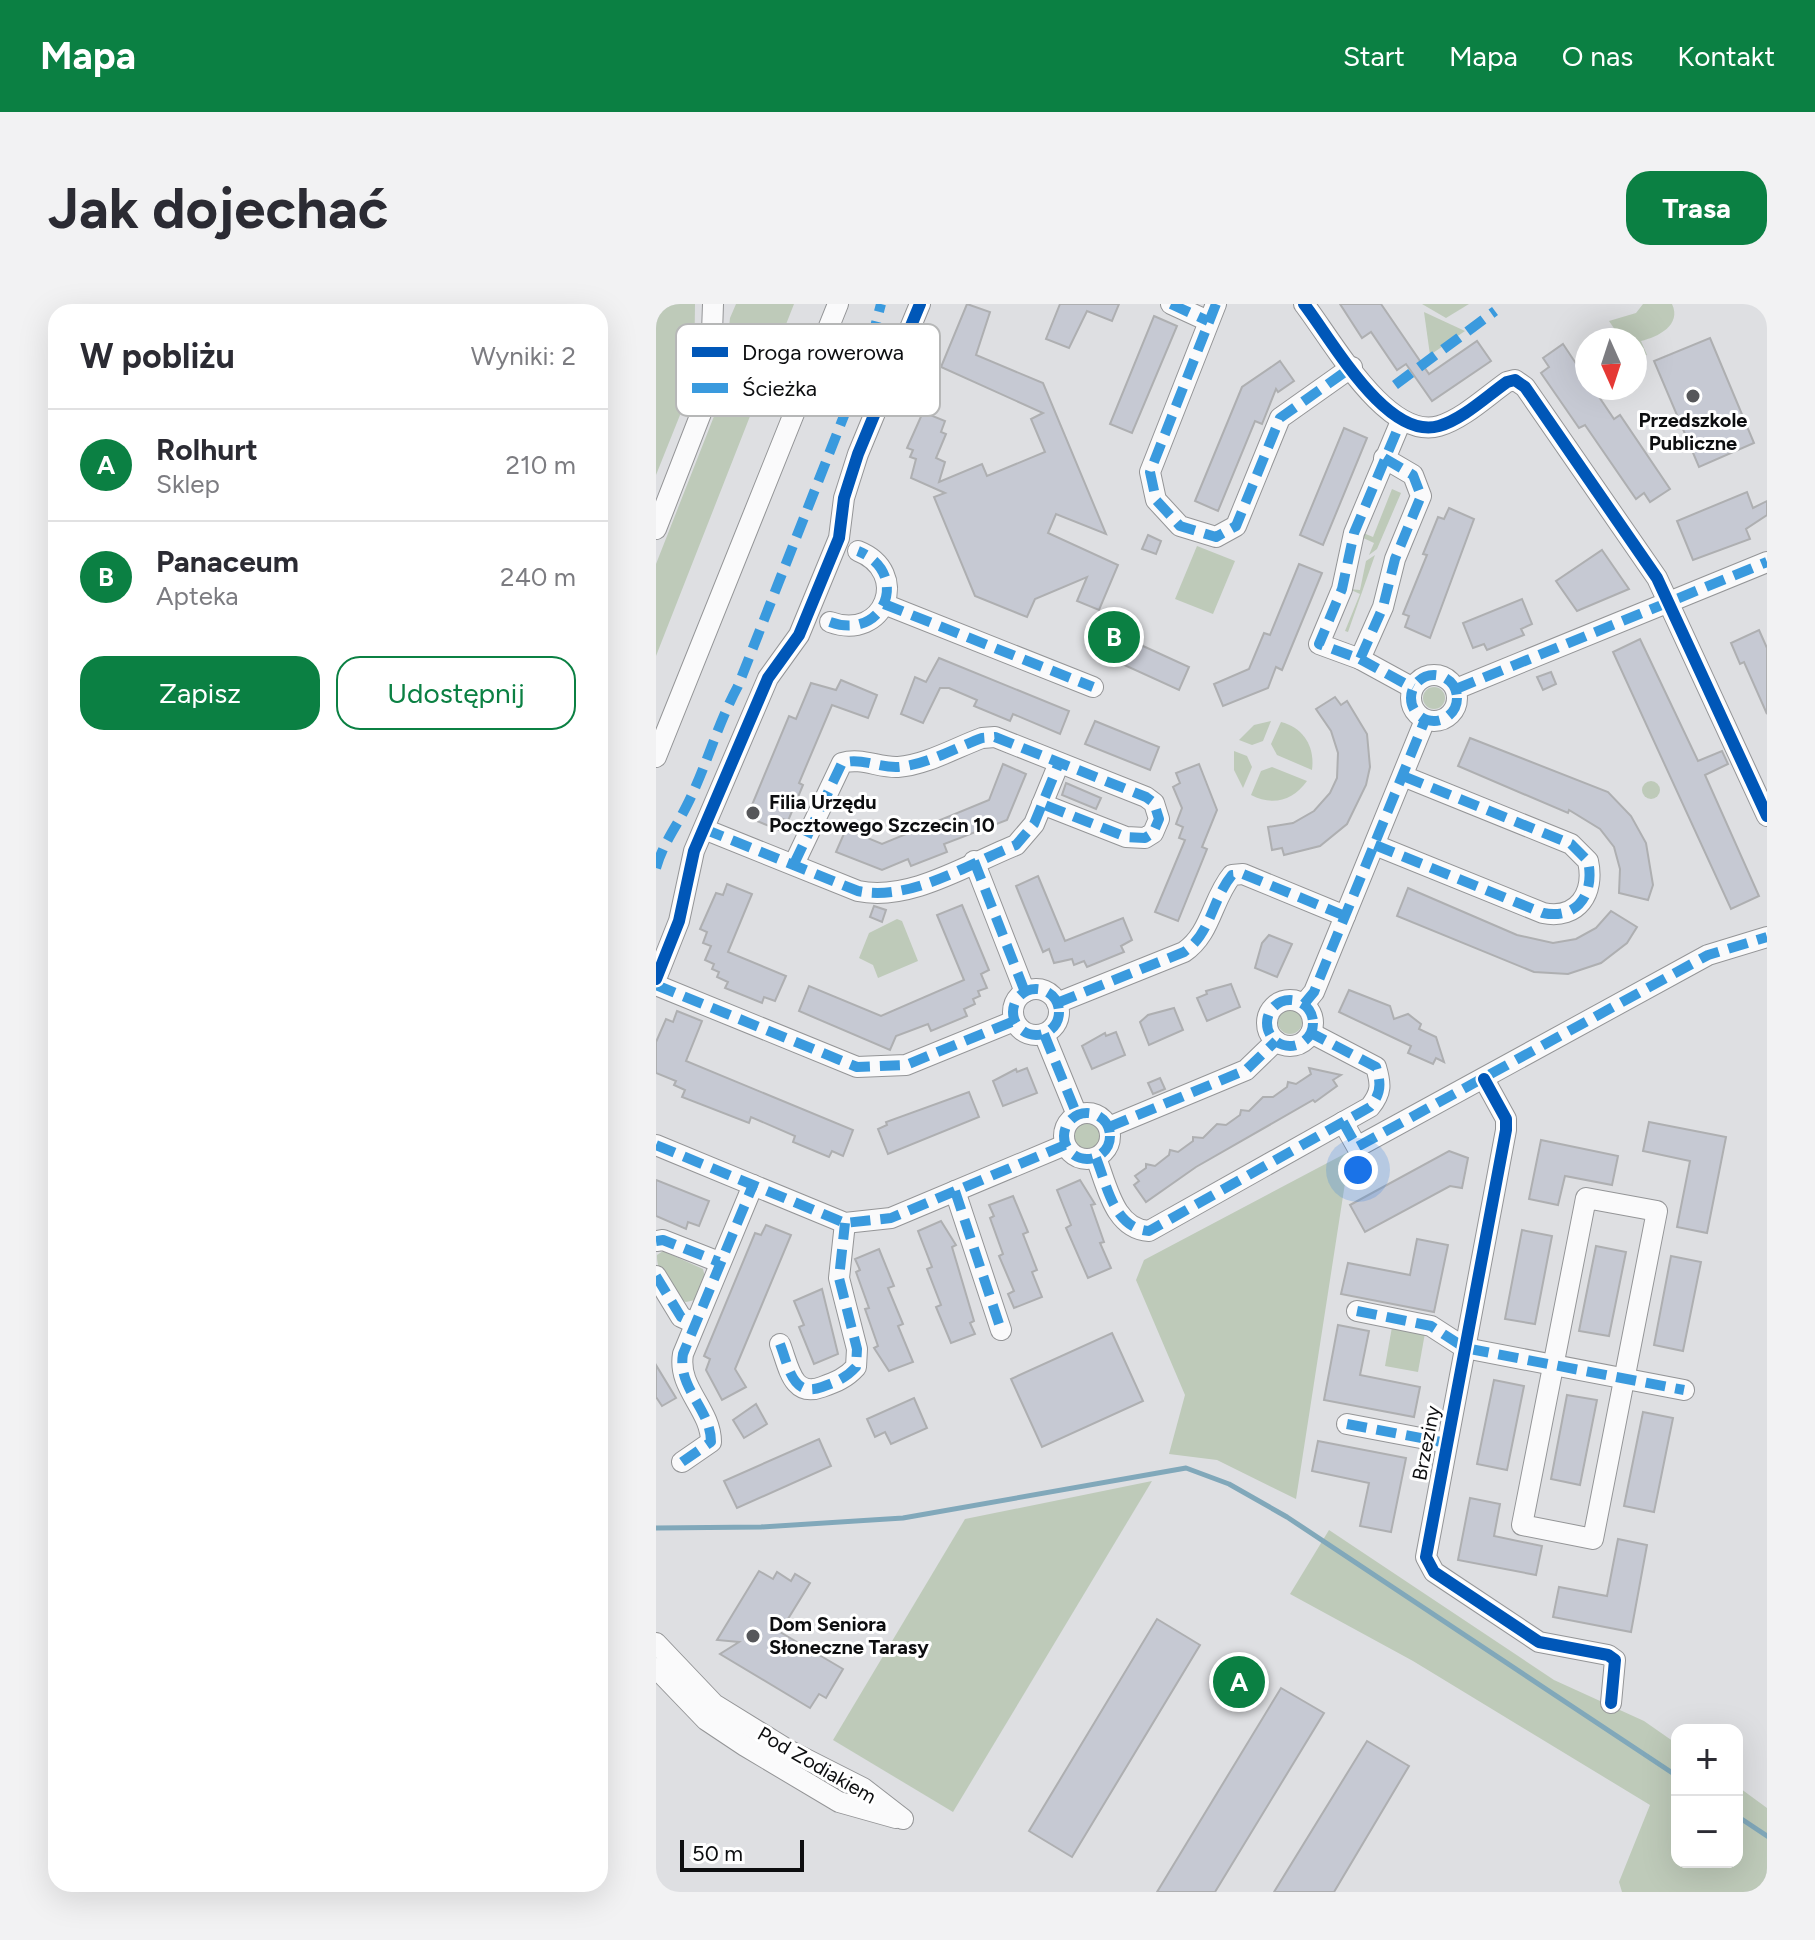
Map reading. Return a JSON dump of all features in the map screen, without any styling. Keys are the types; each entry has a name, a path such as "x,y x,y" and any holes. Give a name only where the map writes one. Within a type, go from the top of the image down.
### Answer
{"street":[{"path":"712,324 713,304"},
{"path":"830,324 838,304"},
{"path":"912,324 920,304"},
{"path":"1171,304 1212,313 1150,472 1162,509 1180,526 1203,535 1227,534 1236,526 1280,418 1352,367"},
{"path":"1304,304 1381,405 1401,421 1428,428 1442,425 1507,382 1515,380 1525,387 1669,601 1767,816"},
{"path":"656,529 700,416"},
{"path":"656,757 793,416"},
{"path":"875,416 847,485 839,538 799,635 768,678 704,829 688,872 679,921 656,982 857,1067 906,1065 1014,1021"},
{"path":"1401,421 1354,533 1342,589 1319,644 1360,659 1413,688"},
{"path":"1360,659 1383,607 1395,559 1421,496 1413,475 1384,458"},
{"path":"830,622 852,627 864,624 876,616 884,604 885,575 873,559 858,551"},
{"path":"1456,689 1767,562"},
{"path":"884,604 1093,687"},
{"path":"1435,675 1447,679 1456,689 1453,712 1441,721 1425,720 1412,707 1413,688 1422,678 1435,675"},
{"path":"1304,1004 1314,992 1425,720"},
{"path":"794,864 842,763 859,761 883,767 907,766 982,738 995,737 1146,797 1158,810 1158,826 1145,838 1126,837 1042,804"},
{"path":"704,829 877,895 900,892 1016,845 1027,836 1059,763"},
{"path":"1375,845 1543,913 1567,913 1578,907 1590,889 1588,861 1571,844 1403,776"},
{"path":"974,861 1025,992"},
{"path":"1057,1003 1184,952 1198,942 1224,885 1232,875 1243,874 1345,916"},
{"path":"1343,1122 1357,1147 1708,955 1767,937"},
{"path":"1014,1021 1015,1001 1025,992 1040,989 1057,1003"},
{"path":"1283,1000 1304,1004 1312,1014 1311,1033 1307,1040 1291,1046 1276,1041 1267,1022 1272,1008 1283,1000"},
{"path":"1014,1021 1030,1035 1044,1034 1056,1025 1057,1003"},
{"path":"1096,1158 1122,1220 1138,1230 1149,1231 1370,1107 1379,1096 1381,1084 1376,1067 1311,1033"},
{"path":"1044,1034 1077,1115"},
{"path":"1109,1127 1246,1070 1276,1041"},
{"name":"Brzeziny","path":"1484,1079 1506,1119 1506,1130 1426,1548 1428,1566 1539,1642 1608,1655 1615,1660 1611,1703"},
{"path":"1077,1115 1099,1116 1109,1127 1107,1149 1096,1158 1074,1156 1065,1145 1067,1124 1077,1115"},
{"path":"656,1145 845,1223 891,1218 1065,1145"},
{"path":"682,1462 711,1442 708,1421 686,1385 681,1365 694,1323 753,1185"},
{"path":"955,1191 1001,1330"},
{"path":"1586,1198 1657,1211 1593,1539 1522,1525 1553,1365 1586,1198"},
{"path":"780,1344 796,1385 803,1390 812,1391 846,1378 856,1367 857,1349 839,1278 845,1223"},
{"path":"656,1241 663,1240 719,1262"},
{"path":"656,1276 681,1317 694,1323"},
{"path":"1357,1311 1431,1326 1465,1348 1684,1390"},
{"path":"1347,1424 1447,1443"},
{"name":"Pod Zodiakiem","path":"656,1643 714,1704 790,1751 863,1788 903,1819 839,1802 745,1746 706,1720 656,1668"}],"green space":[{"path":"656,304 695,304 695,324 676,324 676,416 680,416 656,475"},
{"path":"736,304 794,304 786,324 729,324"},
{"path":"1422,304 1469,304 1446,318"},
{"path":"1643,304 1672,304 1674,318 1667,329 1647,339 1647,328 1614,328 1609,321 1636,313"},
{"path":"1424,312 1465,331 1430,355"},
{"path":"714,416 750,416 656,656 656,564"},
{"path":"1392,489 1401,493 1377,549 1369,555 1374,543 1359,536 1361,532 1373,537"},
{"path":"1197,546 1235,561 1213,614 1175,599"},
{"path":"1375,555 1348,632 1345,631 1360,594 1349,589 1360,590 1366,561"},
{"path":"1434,687 1442,690 1445,698 1442,706 1434,709 1426,706 1423,698 1426,690"},
{"path":"1271,721 1263,741 1252,745 1239,740 1254,725"},
{"path":"1281,722 1296,729 1310,746 1312,770 1277,755 1271,744"},
{"path":"1234,751 1247,756 1252,767 1243,788 1234,770"},
{"path":"1272,767 1307,781 1282,800 1251,795 1261,771"},
{"path":"1647,781 1655,781 1660,790 1658,797 1647,799 1642,794 1642,786"},
{"path":"897,919 902,921 918,961 878,978 873,965 859,958 869,933"},
{"path":"1290,1010 1299,1013 1302,1022 1299,1031 1290,1034 1281,1031 1278,1022 1281,1013"},
{"path":"1087,1123 1096,1127 1100,1136 1096,1145 1087,1149 1078,1145 1074,1136 1078,1127"},
{"path":"1350,1151 1296,1499 1217,1460 1169,1454 1185,1395 1136,1280 1144,1260"},
{"path":"663,1251 703,1269 705,1277 695,1300 686,1302 680,1299 666,1283 657,1261 657,1255"},
{"path":"1392,1327 1425,1333 1418,1372 1385,1366"},
{"path":"1152,1481 953,1812 833,1740 965,1519"},
{"path":"1329,1530 1554,1680 1644,1721 1671,1740 1671,1868 1743,1868 1743,1790 1767,1808 1767,1892 1622,1892 1619,1882 1650,1805 1413,1661 1290,1594"}],"building":[{"path":"967,304 990,312 976,355 1043,383 1106,534 1056,514 1048,533 1118,565 1099,610 1077,601 1087,577 1035,599 1027,617 975,596 934,497 945,493 911,478 916,459 910,457 913,450 907,448 921,416 933,416 945,421 941,432 946,434 936,458 945,462 939,482 982,464 987,476 1045,452 1031,419 1043,413 941,367"},
{"path":"1060,304 1119,304 1112,321 1087,311 1069,348 1046,339"},
{"path":"1340,304 1381,304 1429,374 1477,341 1491,361 1432,401 1406,364 1397,370 1371,332 1362,338"},
{"path":"1154,316 1177,326 1132,433 1110,424"},
{"path":"1710,338 1754,443 1699,467 1654,361"},
{"path":"1563,344 1575,362 1575,400 1601,400 1614,419 1620,415 1670,489 1650,502 1644,493 1636,499 1585,425 1579,428 1541,373 1549,367 1543,358"},
{"path":"1280,361 1294,381 1278,392 1276,389 1262,424 1255,421 1218,511 1195,501 1242,387"},
{"path":"1344,428 1367,438 1323,545 1300,535"},
{"path":"1747,492 1753,508 1767,501 1767,515 1746,529 1750,539 1693,560 1677,521"},
{"path":"1449,508 1474,519 1430,638 1405,627 1409,616 1403,614 1427,555 1423,554 1438,517 1444,519"},
{"path":"1148,535 1161,541 1156,554 1142,549"},
{"path":"1602,550 1629,589 1577,611 1556,581"},
{"path":"1299,564 1322,573 1282,670 1276,667 1268,688 1223,706 1214,684 1249,669 1264,633 1270,635"},
{"path":"1522,599 1532,624 1521,629 1524,635 1487,650 1484,644 1473,648 1463,623"},
{"path":"1108,630 1189,667 1179,690 1098,653"},
{"path":"1759,630 1767,648 1767,714 1744,662 1740,664 1731,643"},
{"path":"1640,639 1698,761 1722,751 1728,764 1705,775 1759,896 1731,909 1613,652"},
{"path":"939,658 1069,711 1060,734 1013,714 1010,721 974,706 977,700 949,688 940,688 923,723 901,714 915,677 926,682"},
{"path":"1551,672 1556,684 1543,690 1537,677"},
{"path":"841,680 877,695 868,718 832,705 799,783 803,785 788,821 783,819 779,830 747,817 789,716 796,719 811,683 836,690"},
{"path":"1335,697 1341,705 1347,701 1367,734 1370,767 1366,785 1347,824 1320,846 1284,855 1282,848 1272,850 1268,827 1293,823 1314,811 1330,793 1337,778 1338,753 1331,731 1316,709"},
{"path":"1095,721 1159,747 1150,770 1085,744"},
{"path":"1470,738 1608,792 1631,816 1646,843 1653,885 1648,900 1619,893 1620,869 1614,847 1600,829 1569,810 1568,813 1458,766"},
{"path":"1003,764 1026,774 1007,820 944,844 947,852 911,866 908,859 882,870 836,852 846,829 882,844 989,800"},
{"path":"1199,764 1217,810 1202,847 1207,849 1178,921 1155,912 1185,840 1179,838 1183,827 1176,824 1182,808 1173,787 1180,783 1176,773"},
{"path":"1066,783 1101,798 1096,809 1062,795"},
{"path":"1038,876 1065,941 1123,918 1132,940 1121,946 1124,952 1087,967 1084,961 1074,965 1072,959 1054,963 1049,949 1043,952 1016,886"},
{"path":"727,884 752,894 728,952 786,976 775,1001 764,997 762,1003 725,988 728,982 717,977 719,972 712,969 714,964 705,960 711,946 703,943 707,932 700,929 716,893 723,895"},
{"path":"1408,888 1517,935 1553,943 1576,939 1596,928 1611,911 1637,927 1627,943 1601,963 1568,974 1534,972 1397,916"},
{"path":"962,905 989,970 981,974 987,988 978,991 980,996 973,999 975,1004 964,1009 967,1016 931,1031 928,1024 896,1036 890,1050 799,1011 809,986 881,1016 964,980 937,915"},
{"path":"874,906 886,910 882,922 870,917"},
{"path":"1269,935 1292,944 1277,977 1255,968 1262,943"},
{"path":"1231,984 1240,1007 1207,1021 1197,998 1207,994 1206,991"},
{"path":"1349,990 1390,1006 1394,1019 1408,1014 1421,1024 1419,1029 1436,1037 1444,1062 1436,1058 1433,1064 1408,1053 1411,1046 1339,1012"},
{"path":"1174,1008 1183,1030 1149,1045 1140,1022 1148,1015"},
{"path":"677,1011 702,1021 686,1061 853,1130 843,1156 832,1151 829,1157 793,1142 795,1136 751,1117 749,1123 682,1097 685,1090 674,1085 676,1081 656,1073 656,1042 666,1019 673,1022"},
{"path":"1116,1032 1125,1055 1092,1069 1082,1046 1105,1033 1106,1036"},
{"path":"1027,1068 1037,1093 1003,1106 993,1081 1016,1069 1017,1072"},
{"path":"1309,1068 1341,1075 1333,1080 1337,1086 1315,1102 1313,1100 1196,1167 1146,1202 1134,1185 1139,1181 1135,1176 1146,1168 1146,1164 1155,1166 1169,1155 1170,1150 1178,1152 1193,1141 1193,1137 1203,1138 1217,1124 1226,1125 1240,1115 1241,1110 1249,1111 1263,1097 1273,1097 1287,1087 1288,1082 1296,1084 1311,1074"},
{"path":"1160,1078 1165,1089 1153,1094 1148,1083"},
{"path":"969,1092 979,1117 888,1154 878,1129 887,1125 886,1122"},
{"path":"1649,1122 1726,1137 1707,1233 1677,1227 1690,1161 1643,1151"},
{"path":"1541,1140 1618,1156 1612,1185 1565,1176 1558,1205 1529,1199"},
{"path":"1449,1151 1468,1158 1462,1188 1450,1186 1365,1232 1350,1205"},
{"path":"656,1180 709,1201 699,1226 688,1222 686,1229 656,1216"},
{"path":"1080,1180 1095,1204 1091,1205 1104,1242 1100,1243 1111,1268 1088,1278 1066,1228 1071,1225 1057,1190"},
{"path":"1013,1196 1028,1232 1023,1234 1037,1270 1032,1272 1042,1297 1014,1308 1008,1294 1014,1291 999,1256 1003,1254 990,1218 994,1216 989,1205"},
{"path":"941,1221 956,1245 952,1247 974,1321 970,1323 975,1334 951,1343 936,1307 941,1305 927,1269 932,1267 918,1231"},
{"path":"766,1225 791,1235 735,1369 746,1387 722,1400 706,1370 710,1359 704,1356 755,1233 761,1235"},
{"path":"1522,1230 1552,1236 1535,1324 1505,1319"},
{"path":"1417,1239 1448,1245 1434,1312 1341,1294 1348,1263 1410,1275"},
{"path":"1596,1246 1626,1252 1609,1336 1579,1331"},
{"path":"879,1249 894,1286 888,1288 903,1324 898,1326 913,1362 889,1371 874,1348 878,1346 865,1309 869,1308 856,1272 860,1270 855,1259"},
{"path":"1671,1256 1701,1262 1683,1351 1654,1345"},
{"path":"822,1289 838,1354 814,1364 799,1327 804,1325 794,1301"},
{"path":"1338,1325 1369,1331 1360,1375 1420,1387 1414,1417 1324,1400"},
{"path":"1112,1333 1143,1401 1042,1447 1011,1379"},
{"path":"656,1365 676,1398 662,1406 656,1397"},
{"path":"1494,1380 1524,1386 1507,1470 1477,1464"},
{"path":"1567,1395 1597,1400 1580,1485 1551,1479"},
{"path":"914,1398 927,1428 891,1444 885,1432 875,1437 867,1419"},
{"path":"756,1404 767,1424 744,1438 733,1420"},
{"path":"1643,1412 1673,1418 1654,1512 1624,1506"},
{"path":"819,1439 831,1466 737,1508 724,1481"},
{"path":"1318,1441 1406,1458 1391,1532 1360,1526 1369,1483 1312,1471"},
{"path":"1470,1498 1500,1504 1494,1536 1542,1546 1536,1575 1458,1560"},
{"path":"1618,1539 1647,1545 1631,1632 1553,1617 1559,1587 1607,1596"},
{"name":"Dom Seniora Słoneczne Tarasy","path":"759,1571 773,1579 777,1572 791,1581 795,1574 810,1583 780,1632 843,1669 826,1698 819,1694 810,1708 720,1654 739,1642 717,1640"},
{"path":"1157,1619 1200,1645 1072,1857 1029,1831"},
{"path":"1281,1688 1324,1713 1215,1892 1157,1892"},
{"path":"1367,1741 1409,1766 1334,1892 1274,1892"}],"waterway":[{"path":"656,1528 761,1527 903,1518 1186,1468 1229,1484 1287,1517 1671,1772"},
{"path":"1743,1820 1767,1836"}],"marked path":[{"path":"876,324 881,304"},
{"path":"1171,304 1208,321"},
{"path":"1216,304 1150,472 1156,500 1180,526 1216,537 1236,526 1280,418 1352,367"},
{"path":"1395,385 1495,311"},
{"path":"656,868 693,792 738,686 844,416"},
{"path":"1384,458 1413,475 1421,496 1395,559 1383,607 1360,659 1319,644 1342,589 1354,533 1401,421"},
{"path":"830,622 849,626 865,622 877,614 884,602 887,588 884,574 874,561 858,551"},
{"path":"1456,689 1767,562"},
{"path":"884,604 1093,687"},
{"path":"1360,659 1413,688"},
{"path":"1434,675 1443,676 1450,682 1456,689 1457,698 1456,707 1450,714 1443,720 1434,721 1425,720 1418,714 1412,707 1411,698 1412,689 1418,682 1425,676 1434,675"},
{"path":"1304,1004 1314,992 1425,720"},
{"path":"794,864 842,763 856,761 891,767 909,766 982,738 995,737 1146,797 1154,803 1159,819 1153,833 1145,838 1126,837 1042,804"},
{"path":"704,829 858,891 898,891 938,879 1016,845 1034,824 1059,763"},
{"path":"1375,845 1543,913 1566,912 1581,902 1586,893 1590,873 1588,861 1571,844 1403,776"},
{"path":"974,861 1025,992"},
{"path":"1057,1003 1184,952 1200,936 1232,875 1243,874 1345,916"},
{"path":"1343,1122 1357,1147 1708,955 1767,937"},
{"path":"656,985 857,1067 906,1065 1014,1021"},
{"path":"1036,989 1045,990 1052,996 1058,1003 1059,1012 1058,1021 1052,1028 1045,1034 1036,1035 1027,1034 1020,1028 1014,1021 1013,1012 1014,1003 1020,996 1027,990 1036,989"},
{"path":"1290,1000 1299,1001 1306,1007 1312,1014 1313,1023 1312,1032 1306,1039 1299,1045 1290,1046 1281,1045 1274,1039 1268,1032 1267,1023 1268,1014 1274,1007 1281,1001 1290,1000"},
{"path":"1096,1158 1120,1214 1128,1223 1149,1231 1370,1107 1379,1088 1376,1067 1311,1033"},
{"path":"1044,1034 1077,1115"},
{"path":"1109,1127 1246,1070 1276,1041"},
{"path":"1087,1113 1096,1114 1103,1120 1109,1127 1110,1136 1109,1145 1103,1152 1096,1158 1087,1159 1078,1158 1071,1152 1065,1145 1064,1136 1065,1127 1071,1120 1078,1114 1087,1113"},
{"path":"656,1145 845,1223 891,1218 1065,1145"},
{"path":"682,1462 711,1442 706,1419 685,1377 683,1354 753,1185"},
{"path":"955,1191 1001,1330"},
{"path":"780,1344 789,1371 804,1388 832,1383 856,1367 857,1349 839,1278 845,1223"},
{"path":"656,1241 663,1240 719,1262"},
{"path":"656,1276 681,1317 694,1323"},
{"path":"1357,1311 1431,1326 1465,1348 1684,1390"},
{"path":"1347,1424 1447,1443"}],"cycle path":[{"path":"912,324 920,304"},
{"path":"1304,304 1362,384 1400,418 1419,427 1439,426 1457,418 1507,382 1515,380 1525,387 1657,578 1767,816"},
{"path":"656,979 679,921 694,851 768,678 799,635 839,538 844,498 874,416"},
{"path":"1484,1079 1506,1119 1506,1130 1426,1557 1434,1572 1539,1642 1608,1655 1615,1660 1611,1703"}],"place":[{"name":"Przedszkole Publiczne","path":"1693,396"},
{"name":"Panaceum","path":"1114,637"},
{"name":"Filia Urzędu Pocztowego Szczecin 10","path":"753,813"},
{"name":"Dom Seniora Słoneczne Tarasy","path":"753,1636"},
{"name":"Rolhurt","path":"1239,1682"}]}
